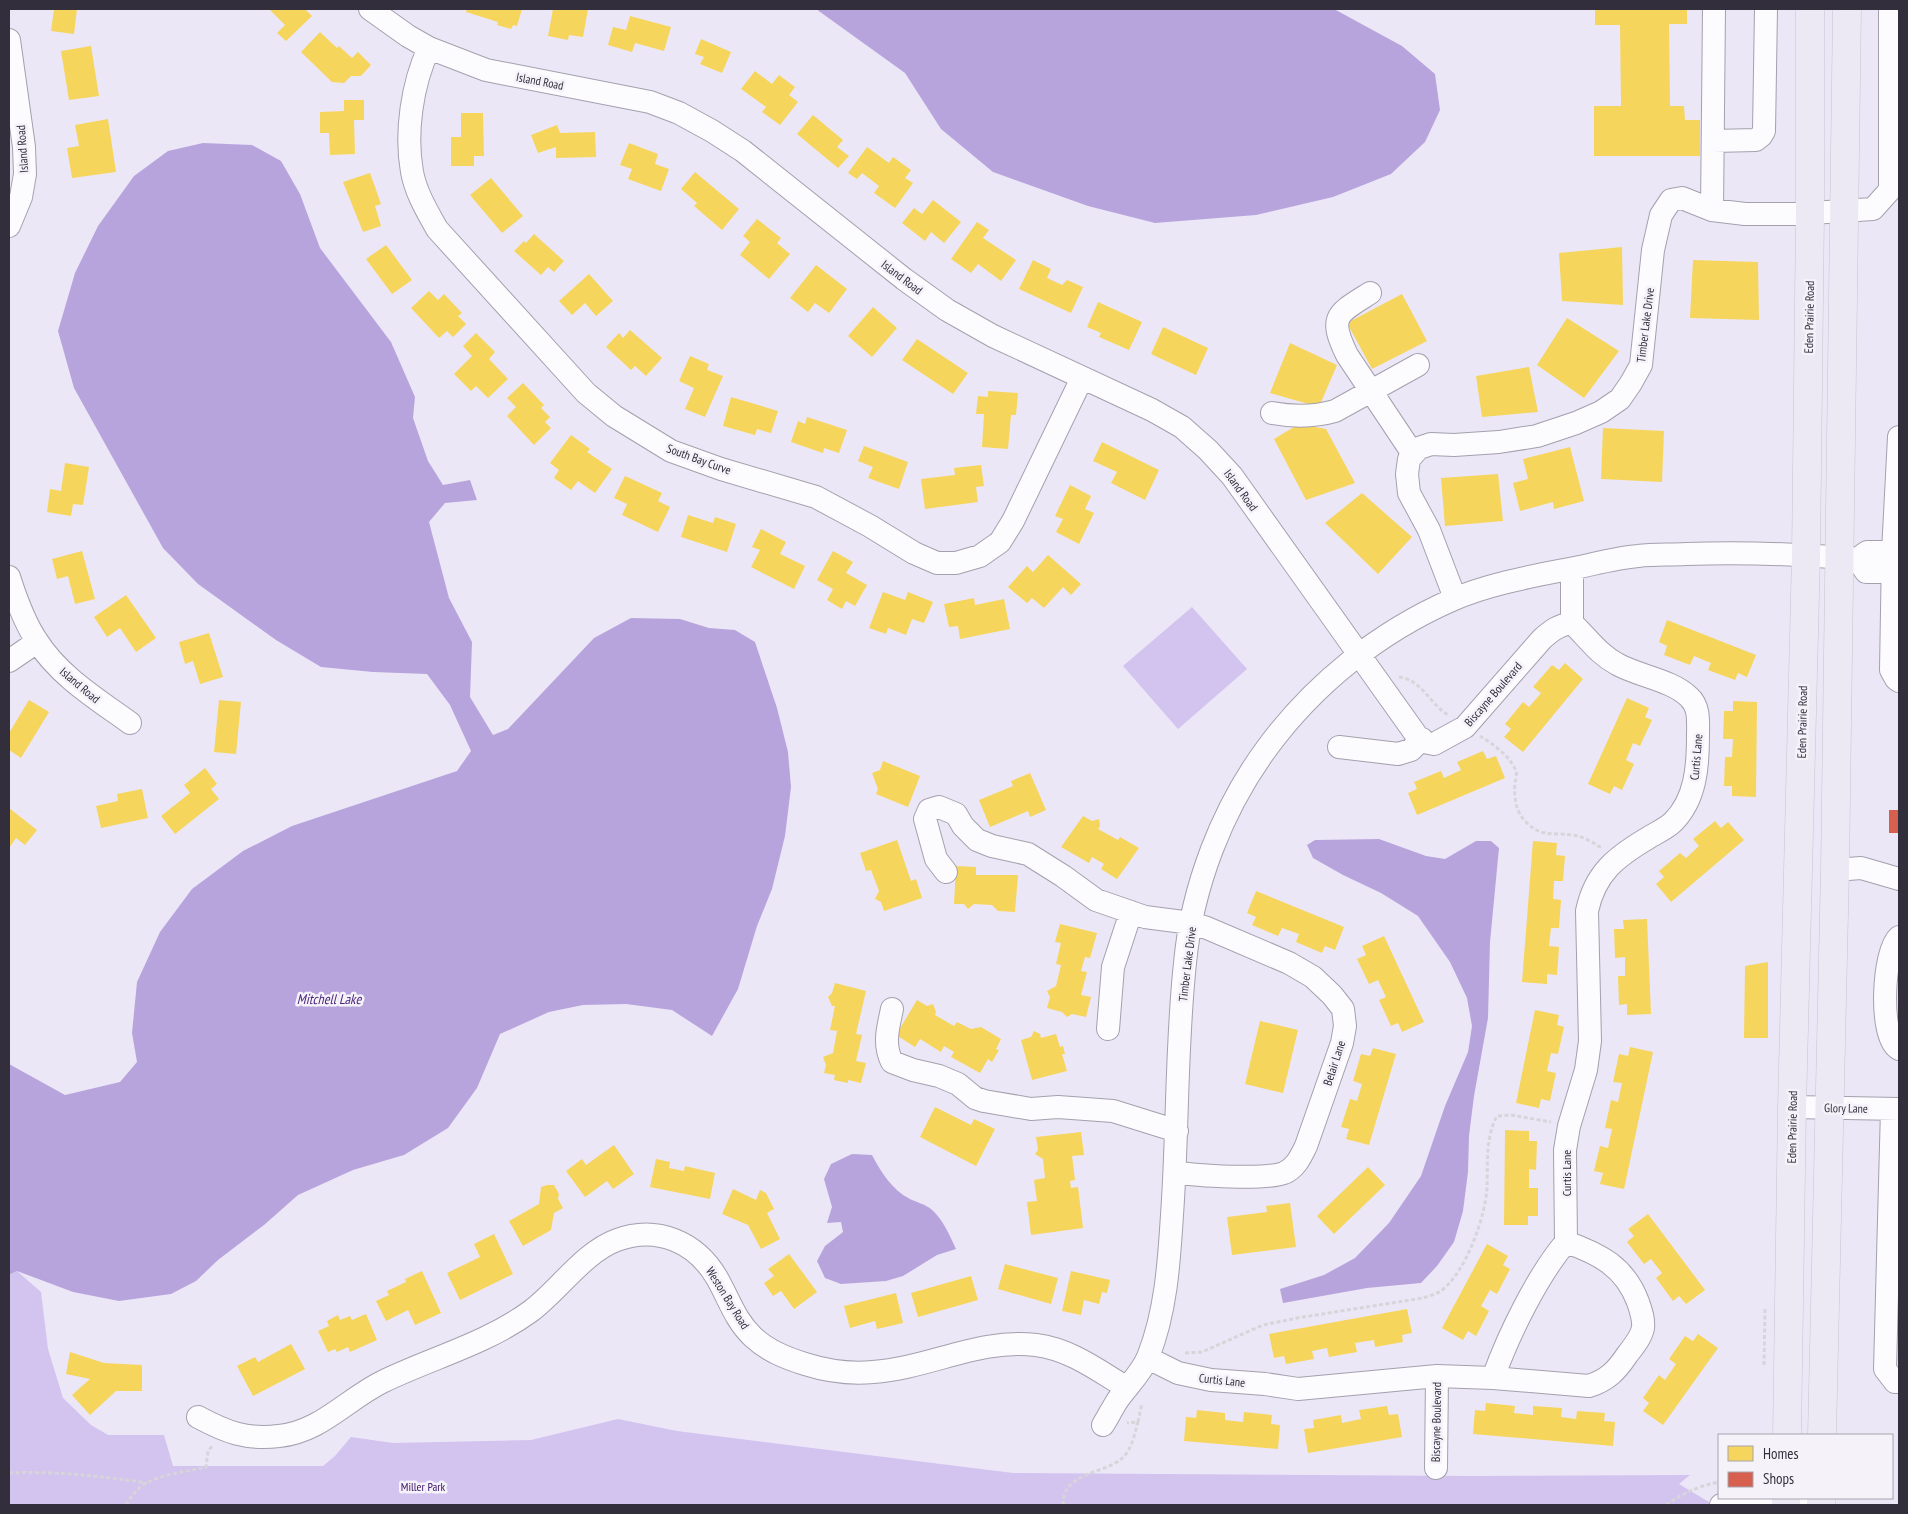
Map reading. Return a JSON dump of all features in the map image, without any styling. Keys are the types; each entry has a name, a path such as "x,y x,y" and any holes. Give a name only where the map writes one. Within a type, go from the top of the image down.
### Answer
{"main road":[{"name":"Eden Prairie Road","path":"1787,1434 1792,1107 1806,556 1810,9"},
{"path":"1822,1434 1835,870 1848,558 1844,211 1847,9"}],"street":[{"name":"Island Road","path":"370,9 408,36 429,48 486,70 650,102 679,113 712,130 743,151 904,280 947,310 993,336 1152,410 1182,427 1208,450 1232,476 1359,654"},
{"path":"1712,210 1714,9"},
{"path":"1712,141 1756,140 1764,132 1766,9"},
{"path":"1890,9 1894,190"},
{"name":"Island Road","path":"9,40 24,147 25,174 21,197 9,226"},
{"name":"South Bay Curve","path":"429,48 420,66 412,106 410,140 412,173 422,204 437,229 586,393 614,416 672,450 722,468 816,497 845,511 914,553 937,563 956,563 980,556 1000,542 1013,521 1082,378"},
{"name":"Timber Lake Drive","path":"1413,454 1419,448 1431,444 1454,445 1499,442 1537,436 1576,423 1600,412 1620,399 1641,365 1653,250 1661,215 1672,200 1682,198 1712,210 1745,214 1810,214 1873,208 1894,190"},
{"path":"1370,293 1342,311 1338,317 1336,328 1339,339 1347,355 1413,454 1409,459 1406,474 1409,493 1429,530 1455,598"},
{"path":"1272,413 1295,417 1335,411 1418,365"},
{"path":"1899,437 1893,562 1891,670 1899,681"},
{"path":"1848,558 1866,552 1893,562"},
{"name":"Timber Lake Drive","path":"1103,1425 1136,1393 1140,1372 1156,1362 1169,1264 1183,986 1191,923 1206,868 1226,814 1254,765 1285,724 1321,685 1359,654 1413,618 1455,598 1524,578 1637,556 1715,553 1791,554 1848,558"},
{"path":"1572,569 1572,623"},
{"name":"Island Road","path":"9,577 18,606 37,642 56,665 83,690 130,723"},
{"name":"Biscayne Boulevard","path":"1422,739 1434,744 1465,727 1542,639 1563,624 1572,623"},
{"name":"Curtis Lane","path":"1156,1362 1178,1373 1211,1380 1266,1384 1298,1389 1437,1376 1492,1378 1590,1386 1600,1383 1616,1370 1640,1338 1643,1328 1643,1316 1634,1293 1624,1276 1614,1265 1580,1247 1566,1242 1565,1150 1569,1126 1586,1070 1590,1042 1586,911 1590,894 1598,879 1613,861 1673,822 1685,807 1695,783 1698,761 1697,707 1690,697 1679,689 1617,665 1600,652 1572,623"},
{"path":"9,661 37,642"},
{"path":"1339,747 1398,754 1411,750 1422,739 1417,736 1359,654"},
{"name":"Belair Lane","path":"946,872 936,859 925,819 929,810 939,807 956,814 963,826 976,840 992,846 1028,854 1096,900 1145,916 1191,923 1207,928 1289,963 1313,977 1332,995 1343,1009 1345,1026 1342,1043 1306,1146 1298,1162 1286,1172 1269,1176 1190,1175 1175,1172"},
{"path":"1835,870 1861,868 1899,879"},
{"path":"1108,1029 1113,967 1131,912"},
{"path":"1899,937 1892,946 1886,980 1888,1034 1895,1047 1899,1049"},
{"path":"892,1009 887,1037 887,1052 892,1062 913,1070 939,1076 958,1084 975,1098 1031,1109 1058,1107 1113,1111 1177,1131"},
{"name":"Glory Lane","path":"1792,1107 1895,1109"},
{"path":"1895,1109 1885,1369 1895,1382 1899,1382"},
{"name":"Weston Bay Road","path":"198,1417 223,1431 251,1438 281,1436 310,1428 382,1382 504,1329 532,1310 593,1254 614,1241 637,1234 661,1235 683,1244 703,1258 717,1278 740,1323 754,1338 780,1355 813,1366 843,1372 873,1373 903,1368 999,1345 1038,1345 1065,1353 1092,1366 1136,1393"},
{"path":"1492,1378 1518,1319 1553,1257 1566,1242"},
{"name":"Biscayne Boulevard","path":"1436,1468 1437,1376"},
{"path":"1721,1505 1734,1502 1821,1501"}],"path":[{"path":"1394,677 1414,681 1438,709 1486,740 1510,761 1516,772 1514,795 1517,808 1523,819 1533,829 1544,834 1573,835 1590,841 1604,849 1613,861"},
{"path":"1156,1362 1169,1350 1185,1354 1202,1352 1263,1325 1423,1298 1440,1292 1457,1271 1481,1223 1487,1190 1491,1126 1497,1116 1511,1115 1569,1126"},
{"path":"1063,1505 1067,1491 1073,1482 1082,1476 1116,1463 1126,1454 1132,1443 1138,1422 1140,1406 1136,1393"},
{"path":"1103,1425 1138,1422"},
{"path":"126,1505 135,1492 147,1483 206,1467 208,1451 223,1431"},
{"path":"9,1473 72,1474 147,1483"},
{"path":"1666,1505 1688,1492 1718,1482"}],"green space":[{"path":"1192,607 1247,669 1178,729 1123,666"},
{"name":"Miller Park","path":"17,1271 41,1292 48,1349 63,1398 91,1425 108,1435 164,1435 173,1466 323,1466 335,1456 351,1437 393,1443 531,1440 618,1419 677,1431 1013,1473 1471,1476 1690,1475 1679,1484 1714,1505 9,1505 9,1275"}],"water":[{"path":"816,9 1334,9 1402,46 1435,74 1440,110 1425,142 1391,174 1333,197 1256,215 1155,223 1088,206 993,172 941,129 905,73"},
{"name":"Mitchell Lake","path":"203,143 252,145 281,161 300,194 320,248 391,342 415,397 413,418 428,461 443,485 470,480 477,500 445,503 429,522 449,598 472,642 470,697 493,735 508,729 594,638 631,618 680,619 709,628 735,630 755,642 777,708 788,752 791,787 785,836 772,889 757,926 738,989 712,1036 672,1010 626,1004 583,1005 549,1012 500,1034 477,1088 448,1128 404,1155 353,1170 298,1195 264,1225 218,1260 196,1281 171,1294 119,1301 73,1292 17,1271 9,1275 9,1064 65,1095 120,1082 137,1062 132,1033 137,982 160,932 192,889 243,851 292,826 457,771 471,751 450,705 427,674 373,672 321,667 276,640 198,584 163,548 74,388 58,331 75,273 98,226 134,176 168,151"},
{"path":"1379,839 1426,856 1445,859 1476,841 1491,841 1499,848 1490,942 1488,1018 1474,1096 1463,1211 1454,1242 1437,1266 1421,1283 1367,1288 1283,1303 1280,1289 1324,1275 1355,1258 1389,1223 1421,1176 1445,1106 1468,1052 1472,1026 1467,998 1450,962 1418,916 1381,893 1313,858 1307,845 1315,840"},
{"path":"852,1154 872,1155 892,1186 935,1213 946,1228 956,1249 937,1255 903,1276 886,1281 841,1284 825,1278 817,1261 825,1246 843,1232 841,1222 827,1223 832,1207 824,1179 831,1164"}],"building: Homes":[{"path":"54,9 77,9 74,34 51,31"},
{"path":"269,9 305,9 312,16 286,41 277,33 285,25"},
{"path":"467,9 522,9 517,26 513,25 511,29 497,25 498,22 466,12"},
{"path":"553,9 588,9 583,37 569,35 568,40 548,36"},
{"path":"1595,9 1687,9 1687,24 1669,24 1670,106 1684,106 1685,120 1700,120 1700,156 1594,156 1594,106 1621,106 1620,25 1595,25"},
{"path":"630,16 671,27 664,51 635,43 632,52 608,45 613,27 626,30"},
{"path":"320,32 337,48 339,46 352,58 358,52 371,65 361,76 351,76 344,83 332,82 301,52"},
{"path":"701,39 731,52 722,73 700,64 704,57 695,54"},
{"path":"91,46 99,96 69,100 61,51"},
{"path":"755,71 772,84 779,75 795,87 789,95 798,102 780,125 762,112 766,107 741,89"},
{"path":"344,100 364,100 364,120 354,120 355,154 330,155 329,133 320,133 320,112 344,111"},
{"path":"461,113 483,113 484,156 474,156 474,166 451,166 451,137 461,137"},
{"path":"813,115 843,140 837,147 849,156 838,168 797,134"},
{"path":"108,119 116,172 72,178 67,148 79,146 75,125"},
{"path":"557,125 560,133 595,132 596,157 556,158 556,147 538,153 531,135"},
{"path":"629,143 658,154 655,164 669,169 661,191 628,179 632,169 620,165"},
{"path":"867,147 889,163 893,157 911,170 905,178 913,183 895,208 874,193 879,186 862,173 857,179 848,173"},
{"path":"695,172 739,209 722,230 694,206 697,203 681,189"},
{"path":"370,173 381,204 375,206 381,226 363,232 343,182"},
{"path":"491,178 523,216 502,233 470,195"},
{"path":"933,200 961,222 944,243 931,232 925,241 902,223 914,208 922,214"},
{"path":"757,219 781,238 777,243 790,254 769,279 740,255 750,242 743,236"},
{"path":"977,222 989,230 983,238 1016,260 1001,281 978,264 971,273 951,259"},
{"path":"534,234 564,261 554,272 548,267 541,275 514,251 524,241 526,243"},
{"path":"386,245 412,280 392,294 366,259"},
{"path":"1622,247 1623,305 1562,301 1559,253"},
{"path":"1033,260 1051,269 1047,278 1062,285 1067,280 1083,287 1071,313 1019,289"},
{"path":"1693,260 1758,262 1759,320 1690,318"},
{"path":"816,265 847,289 829,313 815,303 808,312 790,298"},
{"path":"589,274 613,301 596,316 585,303 572,315 559,301"},
{"path":"429,291 438,300 444,294 462,313 458,316 466,324 453,337 447,331 439,338 411,308"},
{"path":"1402,294 1427,341 1372,369 1347,323"},
{"path":"1098,302 1142,322 1129,350 1099,337 1101,333 1087,327"},
{"path":"873,307 897,328 872,357 848,336"},
{"path":"1567,318 1619,351 1584,398 1537,365"},
{"path":"1163,327 1208,348 1196,375 1151,354"},
{"path":"630,330 662,358 646,376 635,366 631,370 606,347 619,333 623,338"},
{"path":"476,333 495,352 489,359 508,379 488,398 476,386 471,391 454,374 472,356 463,346"},
{"path":"917,339 968,373 953,394 902,360"},
{"path":"1290,343 1337,365 1319,407 1270,393"},
{"path":"690,356 709,364 707,370 723,376 705,417 685,409 694,388 679,381"},
{"path":"1529,367 1538,412 1482,417 1476,376"},
{"path":"523,383 544,405 541,408 550,417 545,422 551,428 534,445 507,416 516,407 507,398"},
{"path":"988,391 1018,393 1016,415 1011,415 1008,449 982,447 984,414 976,414 978,396 988,397"},
{"path":"731,397 778,411 771,433 757,429 755,435 723,426"},
{"path":"807,417 847,430 839,453 824,448 823,453 791,442 798,421 805,424"},
{"path":"1299,424 1326,429 1355,483 1306,500 1274,439"},
{"path":"1603,428 1664,431 1662,482 1601,479"},
{"path":"571,435 590,449 587,452 612,469 595,493 578,481 571,490 554,478 559,470 550,463"},
{"path":"1102,442 1159,470 1145,500 1111,483 1117,472 1093,461"},
{"path":"864,446 908,462 899,489 868,478 873,467 858,461"},
{"path":"1570,447 1584,501 1554,509 1553,502 1520,511 1513,483 1528,479 1523,459"},
{"path":"65,463 89,467 83,505 73,504 71,516 47,512 50,489 61,491"},
{"path":"981,465 984,486 976,487 978,502 925,509 921,479 955,475 954,468"},
{"path":"1498,474 1503,521 1445,526 1441,478"},
{"path":"625,476 662,493 658,501 670,507 658,532 622,515 627,504 614,498"},
{"path":"1070,485 1091,496 1085,509 1094,513 1079,544 1056,532 1063,519 1055,516"},
{"path":"1362,493 1412,537 1378,574 1325,523"},
{"path":"688,515 713,523 715,517 736,524 727,552 681,537"},
{"path":"761,529 786,542 780,554 805,566 794,589 751,567 760,550 752,547"},
{"path":"82,551 95,599 75,604 68,576 57,579 52,559"},
{"path":"833,551 853,562 846,573 867,585 855,606 846,601 842,609 827,600 833,589 817,580"},
{"path":"1048,555 1081,584 1071,595 1063,587 1044,608 1032,598 1027,603 1008,587 1027,566 1033,572"},
{"path":"883,592 905,600 908,592 933,602 924,623 912,619 906,635 888,628 886,634 869,628"},
{"path":"126,595 156,638 136,652 120,628 107,637 94,617"},
{"path":"974,598 975,605 1004,599 1010,629 960,639 958,626 949,627 944,604"},
{"path":"1667,620 1756,655 1747,677 1738,673 1735,680 1708,670 1711,663 1694,656 1690,665 1664,655 1667,646 1659,642"},
{"path":"209,633 223,677 200,684 193,661 185,664 179,642"},
{"path":"1565,663 1583,679 1523,752 1504,737 1511,729 1505,724 1523,702 1529,707 1541,693 1533,687 1552,665 1559,670"},
{"path":"1627,698 1649,708 1645,717 1652,720 1640,746 1633,743 1626,760 1634,764 1622,790 1614,786 1610,794 1588,784"},
{"path":"29,700 49,712 21,758 9,750 9,733"},
{"path":"219,700 241,702 236,754 214,752"},
{"path":"1733,701 1757,702 1756,797 1732,796 1732,786 1724,786 1725,757 1732,757 1733,739 1723,739 1724,711 1733,711"},
{"path":"1483,751 1487,759 1496,756 1505,778 1417,815 1408,793 1417,789 1414,782 1441,771 1444,778 1461,770 1457,762"},
{"path":"883,761 920,776 908,807 876,794 878,789 872,773 880,770"},
{"path":"205,768 217,784 211,789 219,799 175,834 161,816 190,793 184,785"},
{"path":"1030,773 1046,810 1030,817 1028,811 990,827 979,800 1013,786 1011,781"},
{"path":"142,789 148,818 101,828 96,806 118,801 117,794"},
{"path":"9,808 37,830 25,845 16,838 9,848"},
{"path":"1083,816 1092,821 1099,819 1100,826 1098,829 1118,840 1120,837 1139,848 1117,879 1101,869 1104,864 1092,857 1089,863 1061,847"},
{"path":"1715,821 1721,828 1728,822 1744,840 1671,902 1656,884 1664,877 1659,871 1680,853 1686,858 1699,846 1693,839"},
{"path":"897,840 911,881 916,879 922,898 884,911 881,902 875,899 879,891 871,870 866,871 860,853"},
{"path":"1533,841 1557,843 1556,855 1565,856 1563,881 1554,881 1553,899 1561,900 1559,928 1551,928 1549,946 1559,947 1557,975 1547,974 1547,984 1522,982"},
{"path":"956,866 976,867 976,875 1018,875 1015,912 998,911 992,905 974,904 968,909 964,904 954,904"},
{"path":"1256,891 1344,927 1335,950 1325,946 1322,953 1296,942 1299,934 1282,928 1278,936 1252,925 1256,917 1247,913"},
{"path":"1647,919 1651,1014 1627,1015 1627,1004 1619,1005 1618,976 1625,976 1625,957 1615,958 1614,929 1624,929 1623,920"},
{"path":"1060,924 1097,933 1090,958 1085,957 1081,971 1087,972 1081,995 1091,997 1086,1017 1072,1014 1067,1017 1062,1012 1047,1008 1050,997 1047,991 1056,986 1061,965 1056,964 1061,943 1055,942"},
{"path":"1384,936 1424,1022 1402,1032 1398,1023 1391,1026 1379,1000 1386,997 1378,980 1369,984 1357,959 1366,955 1362,946"},
{"path":"1768,962 1768,1038 1744,1038 1745,966"},
{"path":"835,983 866,991 856,1034 862,1035 856,1061 866,1063 861,1083 848,1080 848,1083 834,1080 835,1075 824,1073 826,1065 823,1057 833,1053 837,1031 830,1030 835,1006 832,1006 828,997 832,993"},
{"path":"917,1000 927,1006 933,1004 936,1012 935,1015 954,1026 957,1022 971,1029 981,1027 1001,1039 996,1049 999,1050 992,1062 988,1059 980,1073 951,1057 954,1052 944,1046 941,1052 920,1039 915,1047 896,1035"},
{"path":"1535,1010 1559,1015 1557,1025 1564,1027 1558,1054 1551,1053 1547,1071 1556,1073 1550,1101 1541,1099 1539,1108 1516,1103"},
{"path":"1260,1021 1298,1030 1283,1093 1245,1084"},
{"path":"1034,1031 1040,1034 1041,1038 1056,1034 1060,1047 1063,1046 1065,1054 1062,1054 1067,1071 1032,1080 1021,1040 1031,1037"},
{"path":"1630,1047 1653,1052 1624,1189 1600,1184 1603,1173 1594,1171 1600,1146 1608,1148 1612,1129 1605,1128 1611,1100 1618,1102 1622,1083 1613,1082 1619,1054 1628,1056"},
{"path":"1373,1048 1396,1054 1369,1145 1346,1139 1349,1129 1341,1127 1350,1099 1357,1101 1362,1084 1353,1081 1361,1054 1370,1056"},
{"path":"935,1107 971,1125 974,1119 995,1129 976,1166 920,1137"},
{"path":"1505,1130 1529,1131 1529,1141 1537,1141 1536,1170 1529,1169 1529,1188 1538,1188 1538,1216 1528,1216 1528,1225 1504,1225"},
{"path":"1081,1132 1084,1155 1072,1156 1075,1180 1070,1181 1071,1188 1078,1187 1083,1228 1031,1235 1027,1202 1037,1201 1034,1180 1045,1178 1043,1159 1035,1154 1038,1150 1036,1137"},
{"path":"614,1145 634,1174 613,1189 607,1181 585,1197 566,1171 582,1159 586,1165"},
{"path":"656,1159 670,1162 669,1168 684,1171 685,1166 715,1173 710,1199 650,1187"},
{"path":"1368,1167 1385,1185 1334,1234 1317,1216"},
{"path":"554,1185 563,1208 554,1213 551,1230 523,1246 509,1221 539,1204 541,1187"},
{"path":"733,1189 756,1200 760,1190 766,1193 774,1209 767,1213 780,1239 761,1249 748,1225 722,1214"},
{"path":"1290,1203 1296,1247 1232,1255 1227,1217 1267,1212 1266,1206"},
{"path":"1648,1214 1705,1290 1686,1304 1679,1296 1673,1301 1656,1278 1662,1273 1651,1259 1644,1264 1627,1242 1634,1236 1628,1229"},
{"path":"494,1234 513,1274 460,1300 447,1273 480,1257 474,1244"},
{"path":"1487,1244 1508,1256 1503,1265 1510,1269 1497,1294 1490,1290 1481,1306 1489,1311 1476,1336 1468,1331 1463,1340 1442,1328"},
{"path":"789,1254 817,1292 794,1309 781,1291 773,1296 764,1283 774,1276 768,1269"},
{"path":"1005,1264 1058,1278 1051,1304 998,1289"},
{"path":"422,1271 441,1313 415,1325 408,1310 386,1321 376,1301 389,1295 387,1291 406,1282 405,1279"},
{"path":"1071,1271 1110,1280 1107,1293 1102,1292 1099,1304 1084,1300 1081,1315 1062,1311"},
{"path":"971,1276 978,1300 918,1317 911,1293"},
{"path":"896,1293 903,1323 877,1329 875,1321 850,1328 844,1306"},
{"path":"1407,1309 1412,1333 1402,1335 1403,1342 1375,1347 1374,1340 1355,1343 1357,1352 1329,1357 1327,1348 1312,1351 1314,1359 1286,1364 1284,1356 1274,1358 1269,1334"},
{"path":"366,1314 377,1340 350,1352 348,1347 337,1352 335,1349 328,1352 318,1331 329,1326 327,1321 338,1315 340,1320 350,1316 352,1320"},
{"path":"1698,1334 1718,1348 1663,1425 1643,1411 1649,1403 1643,1398 1659,1375 1665,1380 1676,1364 1669,1359 1685,1336 1693,1341"},
{"path":"291,1344 305,1369 253,1396 237,1366 255,1357 258,1362"},
{"path":"70,1352 104,1363 142,1365 142,1391 116,1391 90,1415 72,1395 90,1379 66,1374"},
{"path":"1486,1403 1515,1406 1514,1413 1533,1415 1533,1406 1562,1408 1561,1417 1576,1419 1577,1411 1605,1413 1604,1421 1615,1422 1613,1446 1473,1434 1475,1410 1485,1411"},
{"path":"1387,1406 1389,1415 1398,1414 1402,1437 1308,1453 1304,1429 1314,1428 1313,1420 1341,1415 1342,1423 1361,1419 1359,1410"},
{"path":"1197,1410 1225,1413 1225,1420 1243,1422 1244,1412 1272,1415 1271,1424 1280,1425 1278,1449 1184,1441 1186,1417 1196,1418"}],"building: Shops":[{"path":"1889,810 1899,810 1899,833 1889,833"}]}
